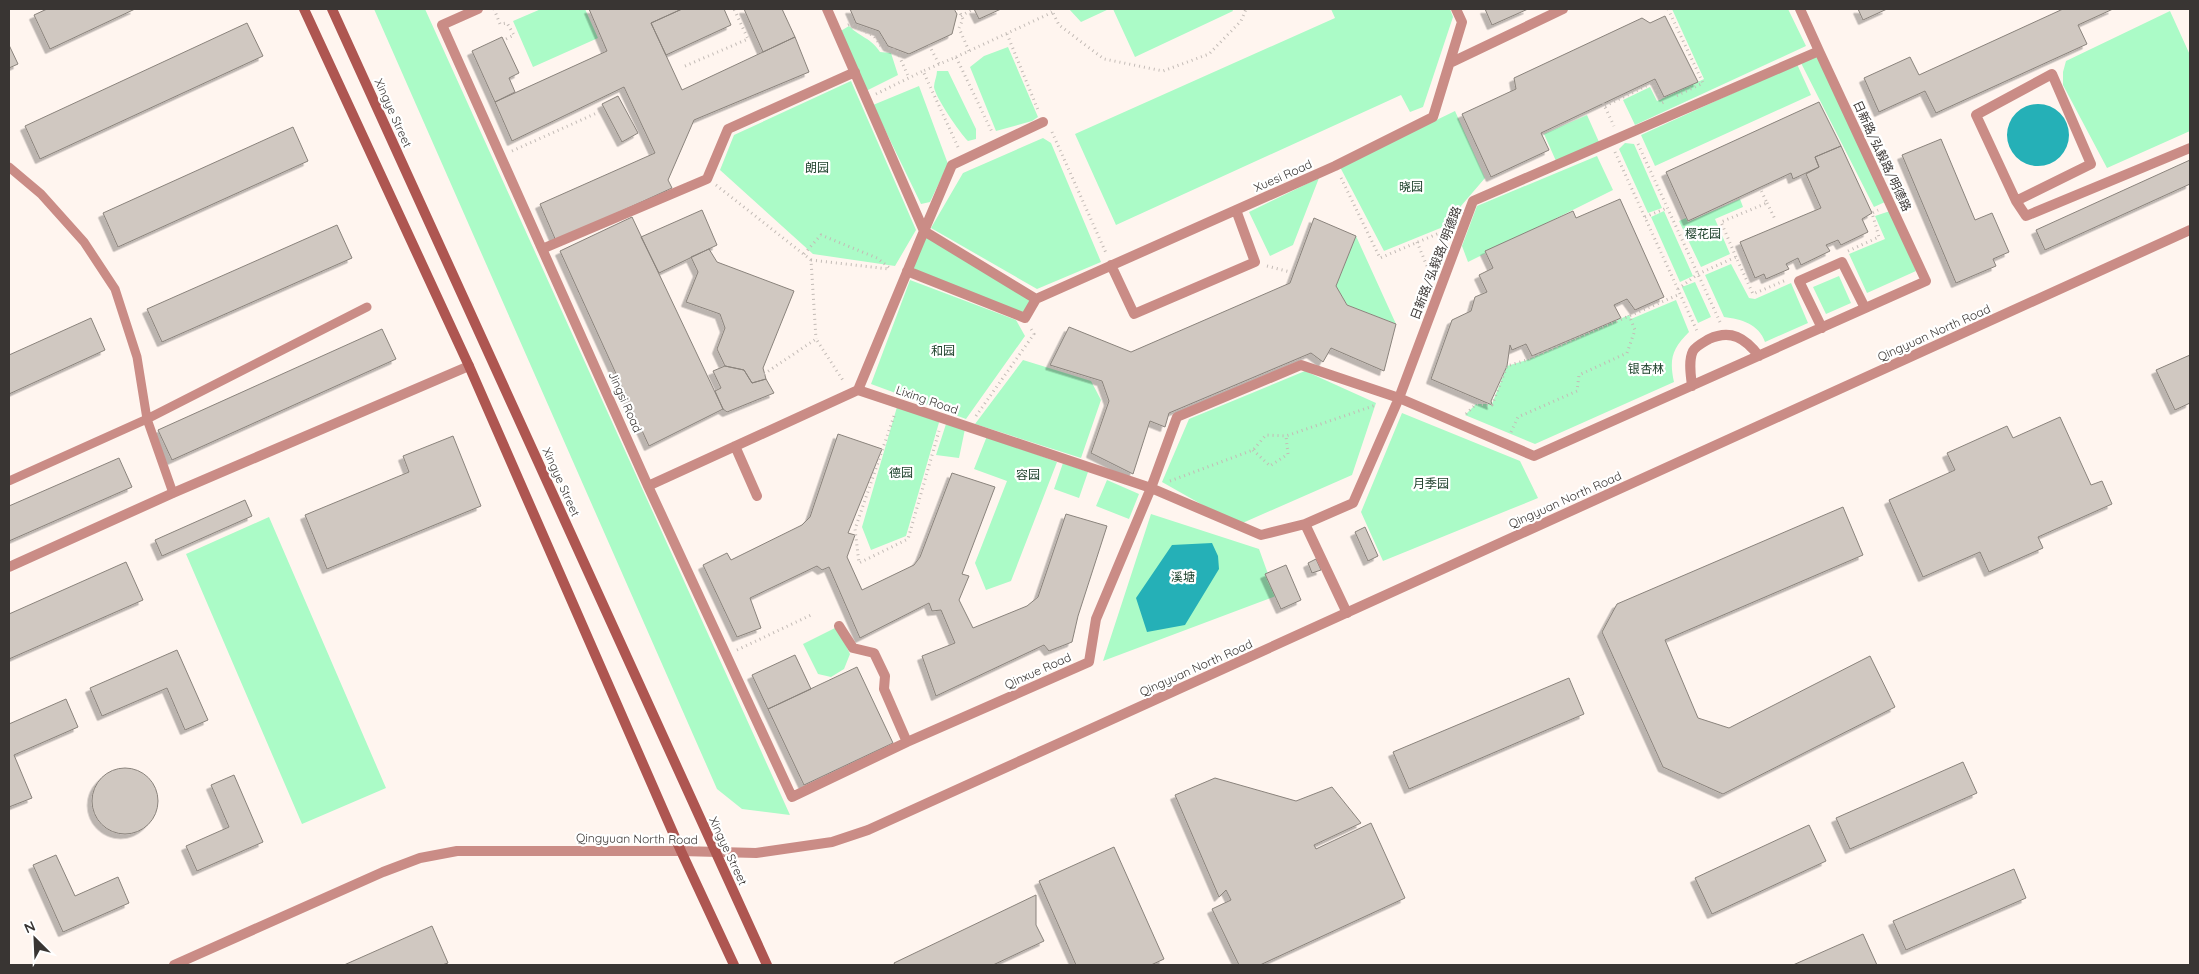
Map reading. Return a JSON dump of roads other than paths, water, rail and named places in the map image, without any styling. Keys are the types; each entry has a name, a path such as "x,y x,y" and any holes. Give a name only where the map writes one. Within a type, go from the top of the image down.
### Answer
{"main road":[{"path":"304,9 469,366 681,851 734,965"},
{"name":"Xingye Street","path":"332,9 767,965"}],"street":[{"name":"Jingsi Road","path":"478,9 442,25 648,486 746,702 792,797 907,742"},
{"path":"827,9 924,231 1036,298 1025,318 907,271"},
{"name":"Xuesi Road","path":"1036,298 1335,166 1433,117 1462,22 1456,9"},
{"path":"1450,63 1563,9"},
{"path":"1800,9 1819,51"},
{"name":"日新路/弘毅路/明德路","path":"1819,51 1926,281 1534,456 1398,398 1473,201 1819,51"},
{"path":"542,249 707,178 728,129 855,72"},
{"path":"2016,201 2091,164 2052,74 1976,115 2016,201 2026,216 2190,148"},
{"path":"648,486 854,391 952,165 1043,122"},
{"path":"1111,265 1134,314 1255,262 1236,210"},
{"name":"Qingyuan North Road","path":"174,965 383,872 420,858 457,851 756,853 832,842 868,830 2190,230"},
{"path":"1822,328 1799,281 1842,262 1865,308"},
{"path":"1692,386 1691,366 1693,350 1703,342 1726,334 1739,336 1750,344 1759,356"},
{"path":"1151,488 1177,417 1301,365 1398,398"},
{"path":"9,567 173,493 469,366"},
{"name":"Lixing Road","path":"854,391 898,403 1151,488 1261,535 1305,524 1353,503 1398,398"},
{"path":"735,446 757,496"},
{"name":"Qinxue Road","path":"907,742 1089,662 1096,619 1151,488"},
{"path":"1305,524 1347,613"},
{"path":"839,626 853,648 874,653 885,676 884,689 907,742"}],"lane":[{"path":"9,167 41,194 84,242 115,289 137,357 147,419 173,493"},
{"path":"9,480 147,419 367,307"}],"water":[{"path":"2032,104 2044,104 2060,113 2067,123 2069,135 2067,147 2060,157 2044,166 2032,166 2021,161 2012,152 2007,141 2007,129 2012,118 2021,109"},
{"path":"1212,543 1218,556 1219,569 1185,625 1147,632 1136,598 1172,545"}],"park label":[{"name":"朗园","path":"817,168"},
{"name":"晓园","path":"1411,187"},
{"name":"樱花园","path":"1703,234"},
{"name":"和园","path":"943,351"},
{"name":"银杏林","path":"1646,369"},
{"name":"德园","path":"901,473"},
{"name":"容园","path":"1028,475"},
{"name":"月季园","path":"1431,484"},
{"name":"溪塘","path":"1183,577"}]}
